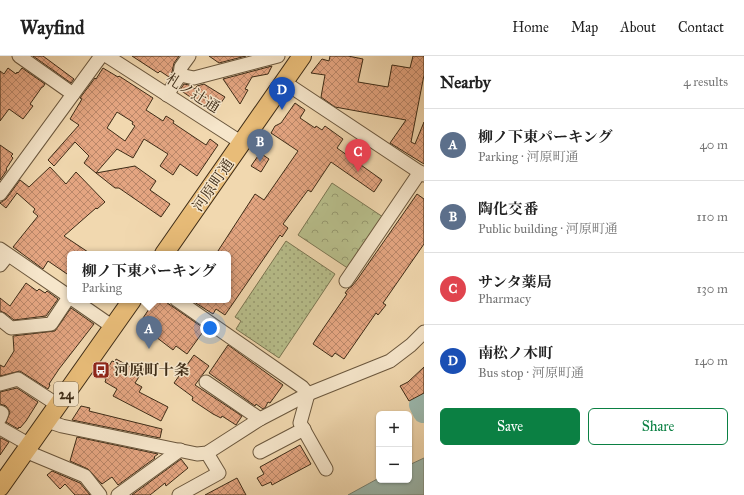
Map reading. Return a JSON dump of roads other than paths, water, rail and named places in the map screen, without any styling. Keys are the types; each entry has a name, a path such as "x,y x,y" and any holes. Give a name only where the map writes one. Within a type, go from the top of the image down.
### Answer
{"highway":[{"name":"河原町通","path":"166,251 284,82 296,57"},
{"name":"24","path":"0,487 130,303"}],"street":[{"path":"19,56 74,94"},
{"path":"0,194 101,56"},
{"name":"札ノ辻通","path":"107,56 242,143"},
{"path":"167,95 180,75 181,67 189,56"},
{"path":"180,75 194,78 278,56"},
{"path":"284,82 422,174 346,281"},
{"path":"3,256 67,296"},
{"path":"0,319 11,328 51,324 67,303"},
{"path":"78,303 113,327"},
{"path":"181,303 302,387 308,394"},
{"path":"47,421 62,426 197,454 207,453 260,420 308,394 390,361 411,345 424,332"},
{"path":"0,384 18,379 58,405"},
{"path":"206,382 260,420"},
{"path":"308,394 300,423 326,469"},
{"path":"0,412 2,413 0,418"},
{"path":"0,428 28,448 84,476 100,495"},
{"path":"260,452 304,429"},
{"path":"118,495 180,450"},
{"path":"179,495 219,473 207,453"}],"water":[{"path":"424,458 424,495 348,495 376,480 376,483 412,483 412,464"}],"waterway":[{"path":"423,413 419,405 424,403"}],"place":[{"name":"南松ノ木町","path":"282,110"},
{"name":"陶化交番","path":"260,162"},
{"name":"サンタ薬局","path":"358,172"},
{"name":"柳ノ下東パーキング","path":"149,349"},
{"name":"河原町十条","path":"101,370"}]}
